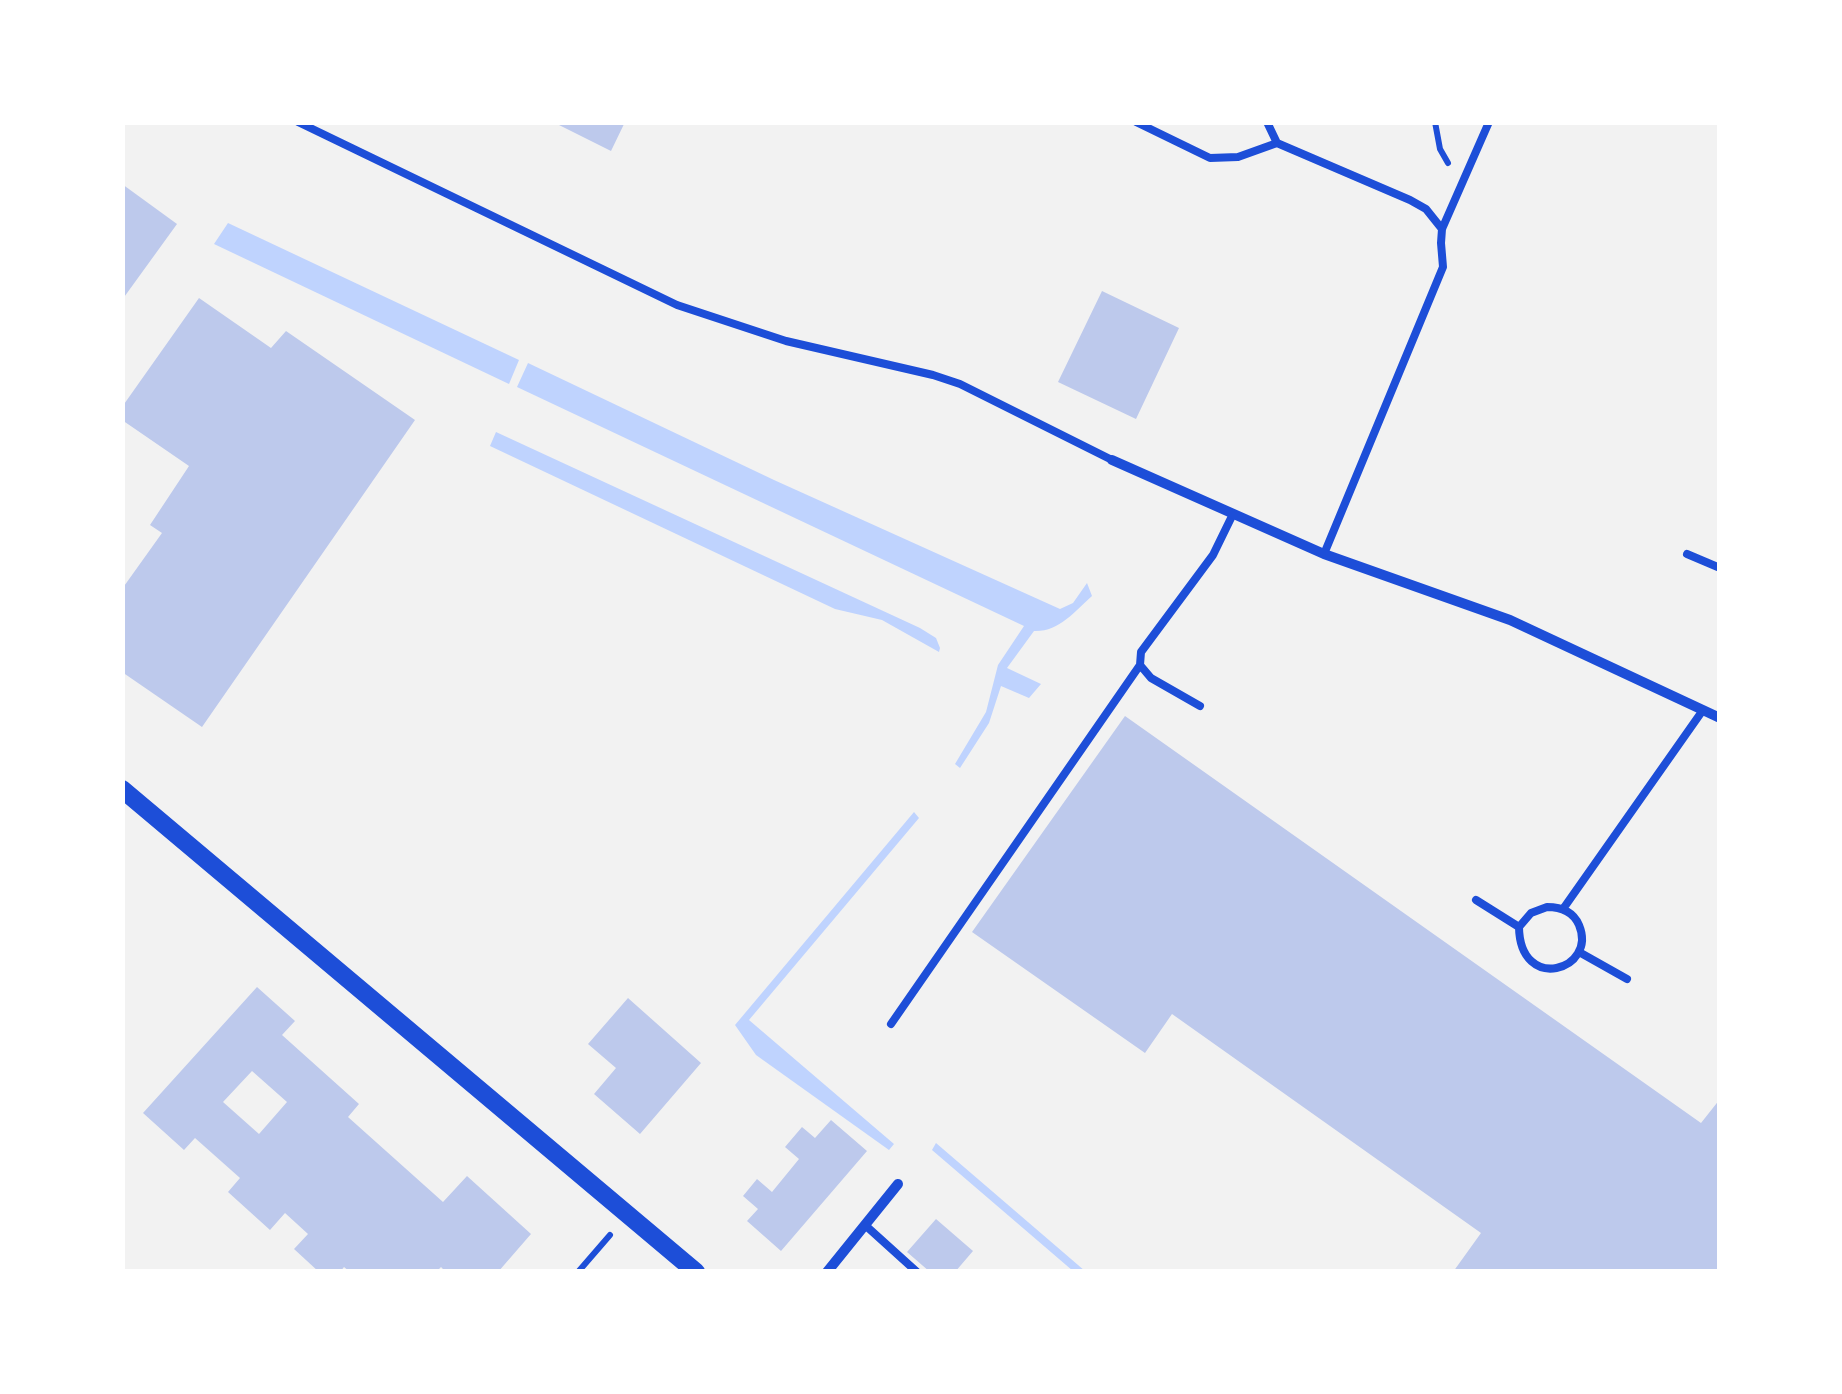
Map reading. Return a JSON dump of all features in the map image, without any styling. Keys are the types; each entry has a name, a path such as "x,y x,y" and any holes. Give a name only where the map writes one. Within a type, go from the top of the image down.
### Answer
{"street":[{"path":"1112,460 1324,554 1510,620 1720,718"},
{"path":"122,789 696,1272"},
{"path":"827,1272 898,1184"}],"lane":[{"path":"298,122 677,306 786,341 960,384 1112,460"},
{"path":"1136,122 1210,158 1238,157 1276,142"},
{"path":"1267,122 1276,142 1410,200 1426,209 1442,230"},
{"path":"1324,554 1444,267 1442,230 1489,122"},
{"path":"891,1024 1140,664 1141,652 1213,555 1233,514"},
{"path":"1687,554 1720,568"},
{"path":"1140,664 1151,678 1200,706"},
{"path":"1563,909 1703,710"},
{"path":"1476,900 1519,928"},
{"path":"1563,909 1577,920 1582,931 1579,952 1562,968 1536,966 1520,946 1519,928 1536,910 1563,909"},
{"path":"1579,952 1627,980"},
{"path":"866,1225 917,1272"}],"path":[{"path":"1435,122 1440,149 1462,186"},
{"path":"578,1272 628,1215"}],"water":[{"path":"228,223 519,360 509,384 214,244"},
{"path":"528,363 1060,609 1073,603 1087,583 1092,596 1059,625 1034,631 1007,668 1041,684 1029,698 1001,686 989,723 960,768 955,764 986,712 998,665 1024,626 517,387"},
{"path":"496,432 920,628 936,638 939,652 882,620 835,609 490,446"},
{"path":"914,812 919,818 749,1020 894,1144 889,1150 756,1055 735,1025"},
{"path":"936,1143 1085,1271 1073,1271 932,1150"}],"building":[{"path":"553,122 625,122 611,151"},
{"path":"122,184 177,224 122,300"},
{"path":"1102,291 1179,328 1136,419 1058,382"},
{"path":"199,298 271,348 286,331 415,420 202,727 122,672 122,589 162,533 150,525 189,466 122,420 122,407"},
{"path":"1125,716 1701,1123 1720,1099 1720,1272 1453,1272 1481,1233 1172,1014 1145,1053 972,932"},
{"path":"257,987 295,1021 282,1035 359,1104 348,1117 443,1202 467,1176 531,1234 498,1272 446,1272 441,1267 436,1272 350,1272 344,1267 340,1272 319,1272 294,1249 308,1234 285,1213 270,1230 228,1192 240,1178 195,1138 184,1150 143,1113","holes":["252,1071 287,1102 259,1134 223,1102"]},
{"path":"628,998 701,1063 640,1134 594,1094 616,1068 588,1044"},
{"path":"831,1120 867,1151 781,1251 747,1221 758,1209 743,1196 757,1179 772,1192 799,1159 785,1147 802,1127 815,1138"},
{"path":"936,1219 973,1251 955,1272 930,1272 907,1252"}]}
